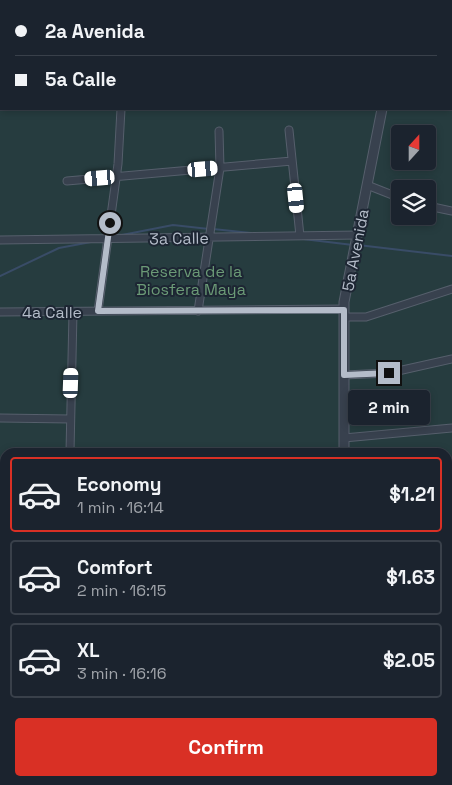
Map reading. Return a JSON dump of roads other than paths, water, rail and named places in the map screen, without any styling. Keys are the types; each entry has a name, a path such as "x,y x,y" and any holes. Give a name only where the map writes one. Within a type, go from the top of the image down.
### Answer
{"street":[{"path":"98,311 116,177 120,110"},
{"name":"5a Avenida","path":"344,448 344,313 382,110"},
{"path":"289,130 300,236"},
{"path":"198,311 220,168 219,131"},
{"path":"67,181 292,161"},
{"path":"367,185 391,194"},
{"path":"436,208 452,211"},
{"name":"3a Calle","path":"0,240 358,235"},
{"name":"4a Calle","path":"0,312 198,311 344,313 366,317 452,289"},
{"path":"70,448 73,312"},
{"path":"344,375 389,373 452,359"},
{"path":"0,418 70,419"},
{"path":"344,438 452,428"}],"waterway":[{"path":"122,235 173,225 209,229"},
{"path":"213,229 251,233"},
{"path":"303,239 353,245"},
{"path":"0,276 59,248 91,242"},
{"path":"358,245 452,256"}],"park label":[{"name":"Reserva de la Biosfera Maya","path":"191,280"}]}
